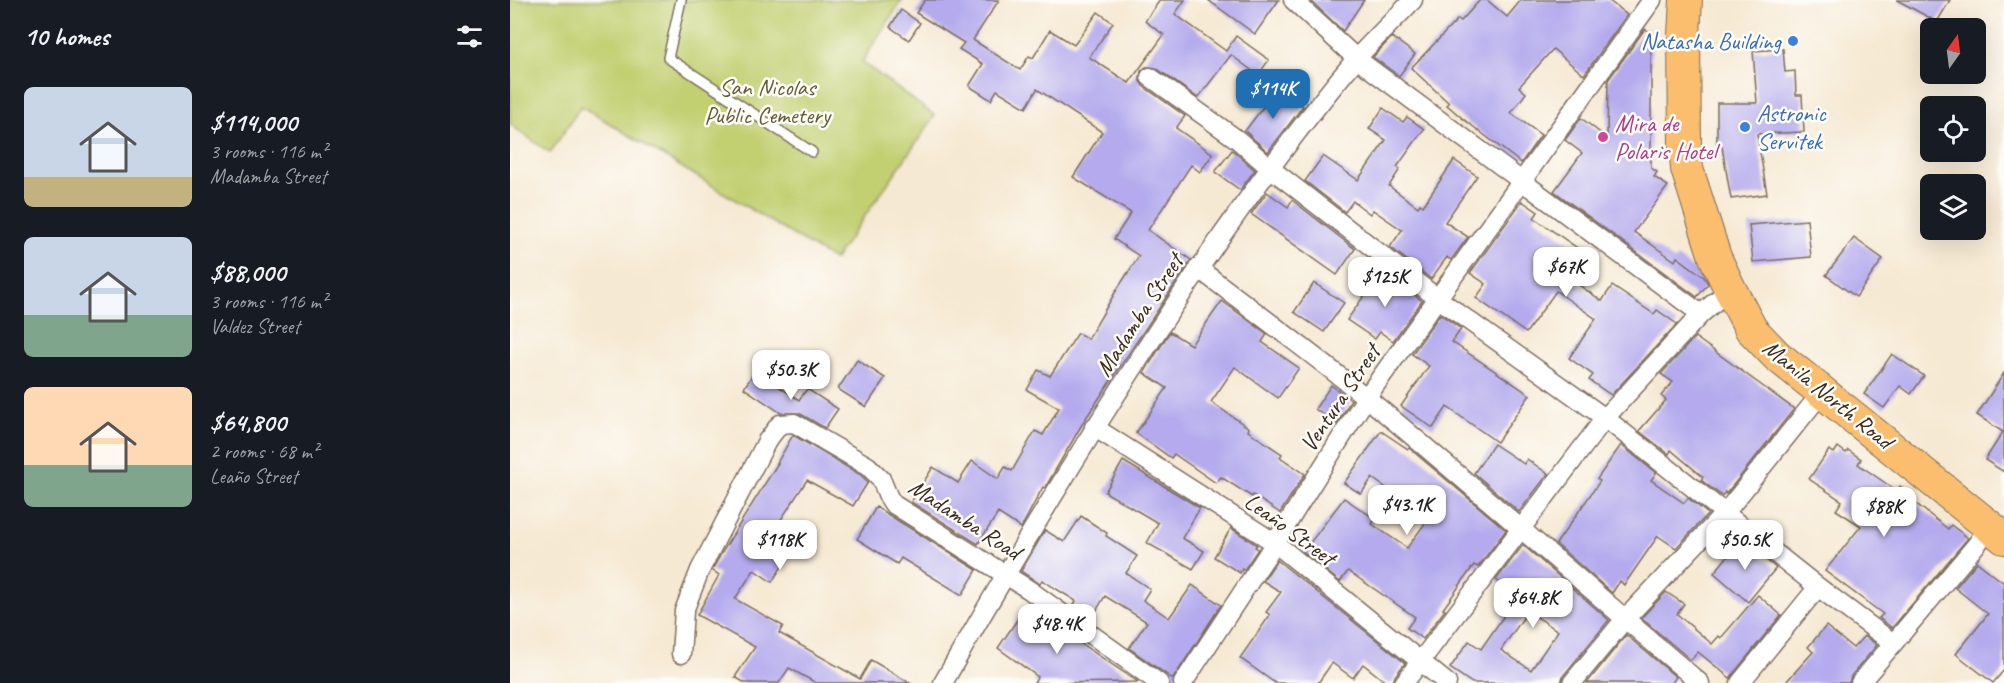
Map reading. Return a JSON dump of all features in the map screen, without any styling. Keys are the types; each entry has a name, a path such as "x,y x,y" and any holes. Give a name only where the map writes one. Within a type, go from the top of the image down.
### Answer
{"highway":[{"name":"Manila North Road","path":"1686,0 1684,57 1687,169 1708,239 1751,329 1776,355 1997,532"}],"street":[{"path":"1293,0 1357,58 1701,314"},
{"name":"Madamba Street","path":"943,683 1094,427 1198,268 1270,168 1357,58 1413,0"},
{"name":"Ventura Street","path":"1183,683 1366,398 1652,0"},
{"path":"1150,77 1238,140 1270,168 1437,298 1605,418 1818,587 1893,643"},
{"path":"1198,268 1366,398 1521,527 1700,683"},
{"path":"1404,683 1605,418 1701,314 1730,289"},
{"path":"1572,683 1625,620 1725,513 1823,391"},
{"name":"Madamba Road","path":"681,654 684,611 700,570 767,441 780,424 794,423 868,466 881,479 893,504 1028,589 1159,683"},
{"name":"Leaño Street","path":"1094,427 1275,543 1447,683"},
{"path":"1860,683 1977,544 1997,532"},
{"path":"1740,683 1818,587"}],"lane":[{"path":"681,0 668,58 812,152"}],"green space":[{"name":"San Nicolas Public Cemetery","path":"510,0 902,0 862,62 935,116 834,260 581,106 550,153 510,124"}],"building":[{"path":"925,0 999,0 973,40 1020,70 1029,56 1033,58 1050,30 1074,45 1098,12 1113,23 1089,57 1129,83 1164,35 1145,21 1160,0 1185,0 1175,14 1226,51 1236,36 1269,60 1258,75 1231,55 1198,98 1156,68 1146,67 1141,71 1140,81 1143,86 1185,116 1176,128 1213,154 1200,172 1191,165 1148,230 1191,260 1084,421 1045,488 1043,487 1021,528 998,513 978,544 911,502 933,467 958,483 972,461 998,479 1005,467 1012,471 1035,431 1043,435 1059,408 1027,390 1038,370 1050,376 1078,333 1088,339 1139,256 1114,239 1131,213 1073,177 1102,132 1037,89 1026,108 997,90 991,100 969,86 983,64 959,49 964,43 916,13"},
{"path":"1208,0 1279,0 1255,34"},
{"path":"1310,0 1364,0 1343,31"},
{"path":"1480,0 1487,0 1507,17 1521,0 1608,0 1627,15 1584,75 1553,49 1519,87 1526,93 1511,113 1541,135 1521,163 1462,118 1411,68 1458,19 1461,21"},
{"path":"1897,0 1950,0 1939,18 1930,18"},
{"path":"901,10 920,23 909,40 890,27"},
{"path":"1645,29 1651,33 1651,168 1657,172 1654,177 1668,186 1634,232 1675,261 1677,257 1704,277 1708,284 1697,297 1554,191 1582,153 1565,140 1581,118 1607,138 1608,80"},
{"path":"1392,37 1415,54 1399,76 1373,57"},
{"path":"1783,49 1785,72 1795,71 1796,95 1802,95 1804,132 1757,134 1767,194 1731,199 1722,147 1717,147 1717,103 1757,103 1753,51"},
{"path":"1276,90 1291,101 1293,99 1303,106 1268,152 1245,131"},
{"path":"1383,108 1403,122 1407,117 1424,129 1397,167 1400,169 1389,186 1418,207 1420,204 1423,206 1454,160 1477,176 1445,222 1468,237 1451,260 1447,257 1431,279 1390,247 1402,230 1373,210 1370,214 1353,201 1345,212 1305,181 1323,156 1358,180 1386,140 1369,129"},
{"path":"1232,150 1255,170 1240,190 1215,172"},
{"path":"1267,192 1288,207 1292,200 1355,249 1337,275 1251,214"},
{"path":"1522,201 1538,212 1534,218 1586,254 1569,278 1602,301 1612,286 1654,314 1657,310 1677,324 1611,395 1589,380 1593,375 1569,358 1596,319 1556,291 1526,333 1476,298 1486,284 1470,273"},
{"path":"1807,220 1811,257 1753,262 1749,225"},
{"path":"1854,238 1883,259 1856,297 1826,275"},
{"path":"1382,270 1422,301 1393,341 1380,332 1375,339 1347,320"},
{"path":"1314,283 1344,303 1324,332 1294,312"},
{"path":"1222,301 1267,334 1262,342 1299,368 1278,398 1235,367 1211,402 1249,428 1248,431 1282,454 1280,457 1305,474 1280,513 1221,477 1216,483 1174,454 1171,458 1136,433 1167,388 1144,373 1167,336 1170,332 1191,345"},
{"path":"1440,314 1461,329 1452,342 1530,395 1497,442 1447,407 1433,428 1401,406 1429,366 1412,354"},
{"path":"1695,337 1794,409 1726,494 1725,492 1722,496 1701,480 1703,477 1671,450 1669,454 1639,431 1666,400 1661,396 1673,382 1661,374"},
{"path":"1892,354 1924,376 1911,394 1900,386 1884,408 1864,394"},
{"path":"857,360 885,378 866,407 838,389"},
{"path":"755,371 799,400 807,389 838,409 825,428 799,413 781,413 744,388"},
{"path":"2004,373 2004,472 1985,460 2003,432 1977,415"},
{"path":"1331,385 1351,400 1337,424 1315,409"},
{"path":"1381,431 1409,448 1506,530 1478,567 1474,565 1423,639 1407,628 1415,617 1348,571 1340,582 1303,552 1344,498 1375,519 1372,524 1407,548 1429,518 1372,478 1361,494 1344,483"},
{"path":"793,435 861,475 868,482 853,506 807,480 778,524 800,538 772,582 754,570 735,599 783,626 779,633 860,679 871,660 910,683 816,683 789,668 779,683 745,683 735,677 755,647 697,615 719,575 712,570"},
{"path":"1494,444 1524,464 1527,459 1548,474 1519,512 1474,473"},
{"path":"1621,445 1656,473 1651,480 1684,503 1688,498 1708,514 1676,548 1658,536 1624,585 1620,581 1612,593 1556,544 1600,481 1597,479"},
{"path":"1838,447 1846,453 1848,450 1861,459 1858,464 1897,491 1900,486 1916,498 1914,502 1948,529 1951,525 1968,538 1892,628 1879,618 1883,614 1825,571 1861,526 1836,510 1842,501 1809,479 1829,450 1834,453"},
{"path":"1123,461 1200,508 1182,538 1204,551 1193,569 1147,543 1158,523 1105,492"},
{"path":"876,507 977,570 962,595 901,558 897,564 857,539"},
{"path":"1081,516 1137,556 1126,573 1150,589 1143,600 1169,618 1192,585 1221,605 1173,679 1129,648 1147,622 1105,596 1093,616 1074,605 1076,601 1042,580 1040,584 1021,571 1045,530 1064,542"},
{"path":"1231,528 1257,545 1255,547 1258,549 1240,573 1214,557"},
{"path":"1741,540 1776,568 1748,602 1714,573"},
{"path":"1523,545 1609,620 1563,676 1561,683 1472,683 1450,668 1469,641 1481,649 1514,601 1502,593 1506,587 1496,580","holes":["1528,611 1558,631 1531,670 1501,650"]},
{"path":"1277,560 1405,663 1395,676 1393,683 1387,683 1363,664 1353,678 1332,663 1318,683 1275,683 1240,658 1270,615 1266,612 1281,592 1263,581"},
{"path":"1977,562 2004,583 2004,670 1993,683 1956,654 1988,614 1955,588"},
{"path":"1666,592 1684,604 1677,614 1712,644 1719,636 1721,638 1758,595 1781,615 1730,678 1698,652 1691,660 1641,618"},
{"path":"1023,611 1049,629 1052,625 1059,629 1138,682 1034,683 1038,677 998,648"},
{"path":"1826,626 1853,648 1864,636 1877,645 1851,676 1849,683 1785,683 1813,652 1808,647"},
{"path":"1626,635 1676,677 1672,683 1587,683"}],"place":[{"name":"Natasha Building","path":"1793,41"},
{"name":"Astronic Servitek","path":"1745,127"},
{"name":"Mira de Polaris Hotel","path":"1603,137"}]}
